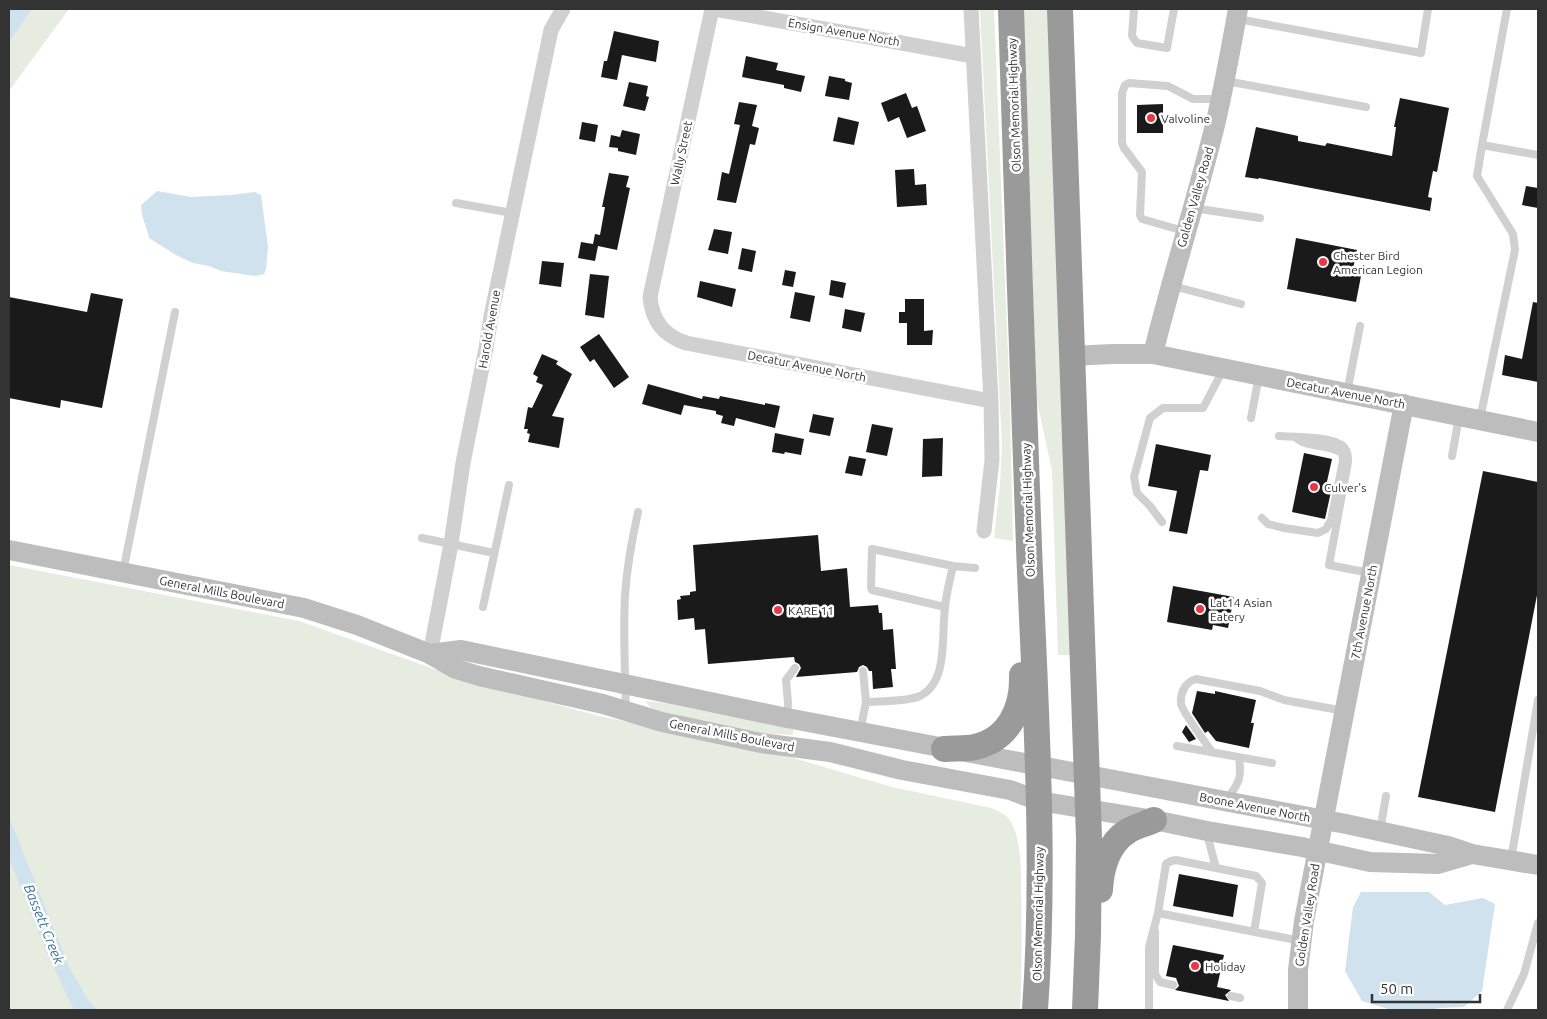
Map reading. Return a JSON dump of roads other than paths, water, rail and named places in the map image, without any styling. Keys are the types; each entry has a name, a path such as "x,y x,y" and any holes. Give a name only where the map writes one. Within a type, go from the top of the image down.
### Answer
{"highway":[{"path":"1060,9 1088,808 1088,935 1084,1010"},
{"name":"Olson Memorial Highway","path":"1011,11 1039,801 1039,922 1035,1010"},
{"path":"944,749 975,747 989,742 1008,726 1018,708 1022,686 1017,577 1028,512"},
{"path":"1096,1010 1102,867 1118,839 1128,831 1154,820"}],"street":[{"name":"Harold Avenue","path":"430,654 451,544 463,463 512,214 551,30 563,9"},
{"name":"Ensign Avenue North","path":"713,9 972,56"},
{"name":"Wally Street","path":"650,297 713,9"},
{"path":"972,9 972,56 991,401 992,460 984,531"},
{"name":"Golden Valley Road","path":"1153,354 1223,90 1237,14"},
{"name":"Decatur Avenue North","path":"650,297 654,317 658,324 668,335 676,340 991,401"},
{"name":"Decatur Avenue North","path":"1072,356 1153,354 1538,432"},
{"name":"7th Avenue North","path":"1323,820 1404,404"},
{"name":"General Mills Boulevard","path":"9,550 304,608 358,625 430,654 456,669 479,676 603,704 662,722 760,743 830,752 902,770 1010,790 1039,801"},
{"name":"General Mills Boulevard","path":"430,654 461,650 787,718 1037,765"},
{"name":"Boone Avenue North","path":"1037,765 1323,820 1448,846 1472,854 1538,865"},
{"name":"Boone Avenue North","path":"1039,801 1088,808 1207,832 1317,850 1370,862 1438,864 1472,854"},
{"name":"Golden Valley Road","path":"1298,1010 1298,970 1301,941 1323,820"}],"lane":[{"path":"1134,9 1132,36 1138,42 1167,48 1174,9"},
{"path":"1237,14 1421,53 1428,9"},
{"path":"1480,420 1515,250 1512,234 1477,176 1507,9"},
{"path":"1186,231 1142,219 1140,215 1142,172 1122,143 1122,93 1125,85 1129,83 1168,86 1193,99 1223,90 1366,106"},
{"path":"1482,145 1538,155"},
{"path":"456,203 512,214"},
{"path":"1193,208 1260,218"},
{"path":"1170,285 1241,304"},
{"path":"123,572 175,312"},
{"path":"1347,393 1360,326"},
{"path":"1162,522 1137,493 1134,477 1150,418 1162,408 1203,408 1224,369"},
{"path":"1251,418 1259,375"},
{"path":"1452,456 1459,416"},
{"path":"1279,436 1303,436 1339,443 1345,448 1348,454 1348,462 1329,565 1372,573"},
{"path":"1262,518 1268,524 1318,533 1326,529 1331,520 1343,461 1342,453 1335,448 1301,442 1296,437"},
{"path":"483,607 508,485"},
{"path":"626,711 625,594 630,552 638,512"},
{"path":"422,538 494,553"},
{"path":"945,607 872,590 872,549 953,566 975,568"},
{"path":"866,702 913,698 927,692 933,686 938,678 941,664 945,607 953,566"},
{"path":"787,718 786,680 795,668"},
{"path":"860,732 866,702 863,671"},
{"path":"1212,752 1181,705 1182,690 1188,681 1196,678 1260,691 1284,700 1344,711"},
{"path":"1511,860 1538,700"},
{"path":"1177,746 1272,763"},
{"path":"1226,801 1239,783 1241,773 1239,757"},
{"path":"1379,832 1386,796"},
{"path":"1207,832 1216,868"},
{"path":"1149,1010 1149,948 1158,913 1166,864 1176,860 1260,878 1262,883 1254,932"},
{"path":"1158,913 1301,941"},
{"path":"1507,1010 1524,974 1538,923"},
{"path":"1155,926 1155,974 1160,982 1173,985"},
{"path":"1231,996 1240,998"}],"water":[{"path":"32,9 9,42 9,10"},
{"path":"157,191 191,197 255,192 261,195 268,247 264,274 255,276 221,271 209,266 193,263 149,238 141,205"},
{"name":"Bassett Creek","path":"9,817 70,969 89,1001 97,1010 74,1010 49,958 9,858"},
{"path":"1361,892 1429,892 1445,905 1483,898 1495,904 1482,991 1464,1007 1431,1010 1391,1010 1362,1001 1345,971 1353,907"}],"place":[{"name":"Valvoline","path":"1151,118"},
{"name":"Chester Bird American Legion","path":"1323,262"},
{"name":"Culver's","path":"1314,487"},
{"name":"Lat14 Asian Eatery","path":"1200,609"},
{"name":"KARE 11","path":"778,610"},
{"name":"Holiday","path":"1195,966"}]}
